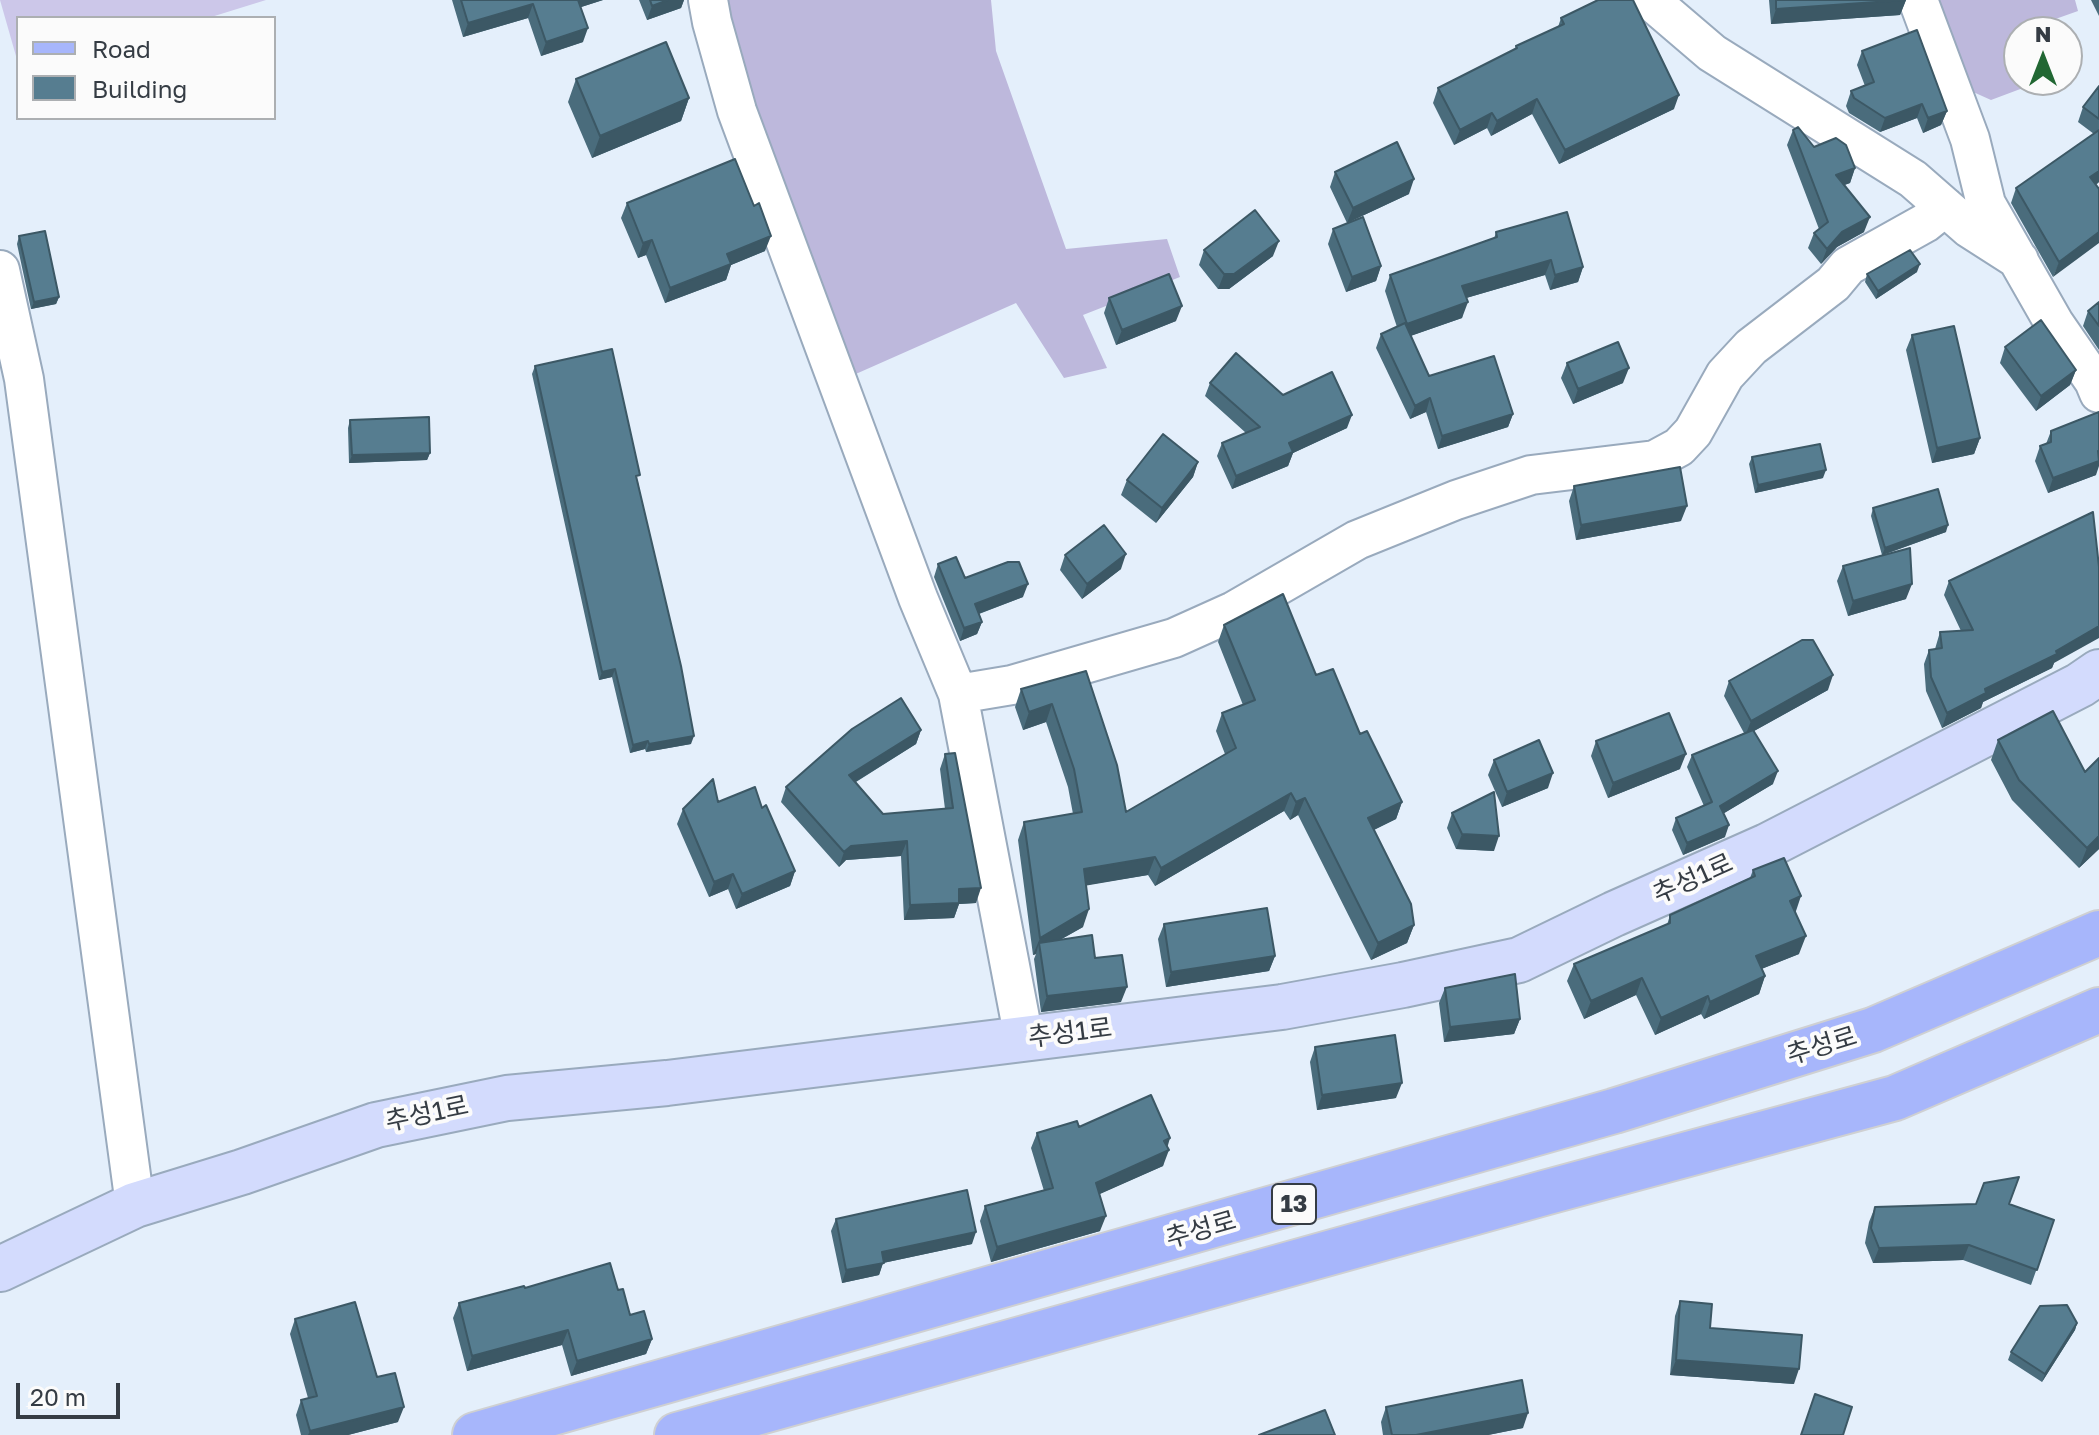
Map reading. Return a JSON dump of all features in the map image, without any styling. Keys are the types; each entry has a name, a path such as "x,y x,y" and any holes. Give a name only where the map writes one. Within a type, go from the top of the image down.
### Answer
{"main road":[{"name":"추성로","path":"475,1435 1614,1111 1873,1030 2099,933"},
{"name":"13","path":"677,1435 1513,1201 1895,1098 2099,1010"}],"street":[{"path":"708,0 737,111 918,598 958,694 1024,1039"},
{"path":"1650,0 1712,53 1894,167 1969,228 2019,260"},
{"path":"1918,0 1970,139 1986,204 2054,323 2099,393"},
{"path":"958,694 1012,685 1174,638 1234,611 1357,540 1456,500 1531,475 1655,460 1679,447 1693,432 1725,375 1751,347 1833,284 1848,266 1925,223 1945,207"},
{"path":"0,270 24,379 135,1205"},
{"name":"추성1로","path":"0,1269 135,1205 376,1125 507,1098 667,1083 1282,1007 1519,960 1767,846 2080,685 2099,672"}],"shaded area":[{"path":"0,0 266,0 214,16 16,16 16,56"},
{"path":"717,0 991,0 996,51 1066,249 1167,239 1180,277 1083,315 1107,368 1064,378 1016,303 849,377"},
{"path":"1936,0 2075,0 2078,11 2064,16 2003,16 2003,96 1991,100 1971,91"}],"building":[{"path":"461,0 578,0 588,28 546,42 533,4 468,23"},
{"path":"650,0 668,0 652,6"},
{"path":"1598,0 1633,0 1679,95 1565,150 1537,99 1497,121 1492,113 1460,130 1438,88 1564,24 1561,18"},
{"path":"1776,0 1905,0 1776,9"},
{"path":"1917,30 1947,111 1928,118 1922,104 1885,118 1854,98 1851,91 1874,82 1862,51"},
{"path":"666,42 689,98 600,136 576,79"},
{"path":"2099,86 2099,119 2083,107"},
{"path":"1798,127 1814,147 1836,138 1846,145 1855,168 1836,175 1870,217 1842,232 1827,249 1814,233 1828,222 1793,130"},
{"path":"2099,130 2099,171 2090,177 2099,189 2099,232 2059,262 2016,188"},
{"path":"1397,142 1414,179 1353,208 1335,172"},
{"path":"735,159 754,206 759,203 771,236 727,254 731,264 670,288 652,240 643,243 627,203"},
{"path":"1255,210 1279,241 1234,274 1224,274 1204,250"},
{"path":"1567,212 1583,267 1555,275 1551,260 1462,286 1468,302 1407,324 1390,275 1497,237 1496,232"},
{"path":"1363,217 1381,266 1352,277 1333,229"},
{"path":"45,231 59,297 34,302 19,236"},
{"path":"1910,250 1920,264 1878,291 1867,274"},
{"path":"1169,274 1182,306 1122,330 1109,298"},
{"path":"2099,302 2099,326 2088,311"},
{"path":"2041,320 2076,370 2041,396 2005,347"},
{"path":"1405,323 1429,376 1494,356 1513,414 1442,436 1430,398 1415,406 1381,334"},
{"path":"1954,326 1980,438 1937,448 1912,335"},
{"path":"1618,342 1629,368 1578,389 1567,363"},
{"path":"612,349 640,475 636,476 681,666 694,736 649,744 648,741 633,745 615,669 602,672 535,366"},
{"path":"1236,353 1283,395 1332,372 1352,415 1289,443 1293,452 1236,476 1222,443 1260,427 1210,383"},
{"path":"2099,412 2099,461 2053,478 2040,446 2051,442 2051,431"},
{"path":"429,417 430,453 352,455 350,420"},
{"path":"1163,434 1198,462 1162,508 1127,480"},
{"path":"1820,444 1826,470 1758,485 1752,457"},
{"path":"1680,467 1687,506 1581,525 1574,486"},
{"path":"1938,489 1948,525 1885,548 1873,508"},
{"path":"2093,512 2099,567 2099,626 2056,651 2057,654 1985,689 1986,693 1947,713 1931,677 1929,650 1942,648 1940,632 1973,630 1949,581"},
{"path":"1104,525 1126,554 1087,584 1065,555"},
{"path":"1910,548 1912,584 1853,601 1843,566"},
{"path":"956,557 965,578 1008,562 1019,562 1028,584 975,604 982,622 964,628 938,564"},
{"path":"1283,594 1316,675 1333,669 1360,734 1367,731 1402,802 1368,818 1411,904 1414,925 1378,943 1305,798 1296,802 1291,793 1161,868 1155,857 1084,869 1089,909 1040,938 1024,822 1082,812 1074,769 1052,704 1029,712 1021,689 1086,671 1117,765 1126,812 1236,748 1222,713 1255,700 1224,625"},
{"path":"1802,640 1813,640 1833,675 1751,721 1729,681"},
{"path":"901,698 921,730 849,775 883,814 953,808 945,754 955,753 981,888 959,889 959,903 910,905 907,841 851,846 844,852 786,787 852,729"},
{"path":"2053,711 2085,772 2099,758 2099,836 2087,848 2019,780 1998,740"},
{"path":"1669,713 1686,754 1613,783 1596,741"},
{"path":"1753,730 1778,771 1720,806 1729,825 1687,843 1676,818 1712,802 1692,755"},
{"path":"1539,740 1553,773 1507,792 1494,760"},
{"path":"713,779 718,802 755,787 762,808 766,805 795,871 742,894 733,874 714,882 683,809"},
{"path":"1494,792 1499,836 1462,834 1452,813"},
{"path":"1784,858 1801,896 1790,901 1806,936 1756,956 1765,976 1710,1002 1708,996 1661,1018 1642,978 1591,1001 1574,964 1670,923 1670,915 1755,876 1753,870"},
{"path":"1267,908 1275,956 1171,972 1164,924"},
{"path":"1092,935 1095,958 1122,955 1127,987 1047,996 1039,943"},
{"path":"1515,974 1520,1019 1450,1027 1445,988"},
{"path":"1395,1035 1402,1083 1322,1095 1315,1047"},
{"path":"1151,1095 1170,1138 1164,1141 1169,1150 1096,1183 1106,1216 997,1247 985,1206 1053,1188 1037,1133 1077,1121 1079,1127"},
{"path":"2019,1177 2009,1204 2054,1220 2037,1270 1969,1245 1879,1248 1871,1228 1875,1207 1976,1204 1984,1183"},
{"path":"967,1190 976,1232 882,1252 884,1263 846,1270 836,1219"},
{"path":"610,1263 618,1290 623,1289 630,1315 644,1311 652,1339 577,1361 568,1330 472,1356 459,1303 525,1288"},
{"path":"1680,1301 1712,1304 1710,1328 1802,1335 1799,1369 1676,1360"},
{"path":"355,1302 377,1377 395,1373 404,1407 310,1431 301,1400 317,1396 295,1319"},
{"path":"2067,1305 2077,1323 2045,1374 2011,1352 2040,1306"},
{"path":"1522,1380 1528,1413 1416,1435 1392,1435 1386,1407"},
{"path":"1815,1394 1852,1407 1843,1435 1801,1435"},
{"path":"1325,1410 1335,1435 1259,1435"}]}
